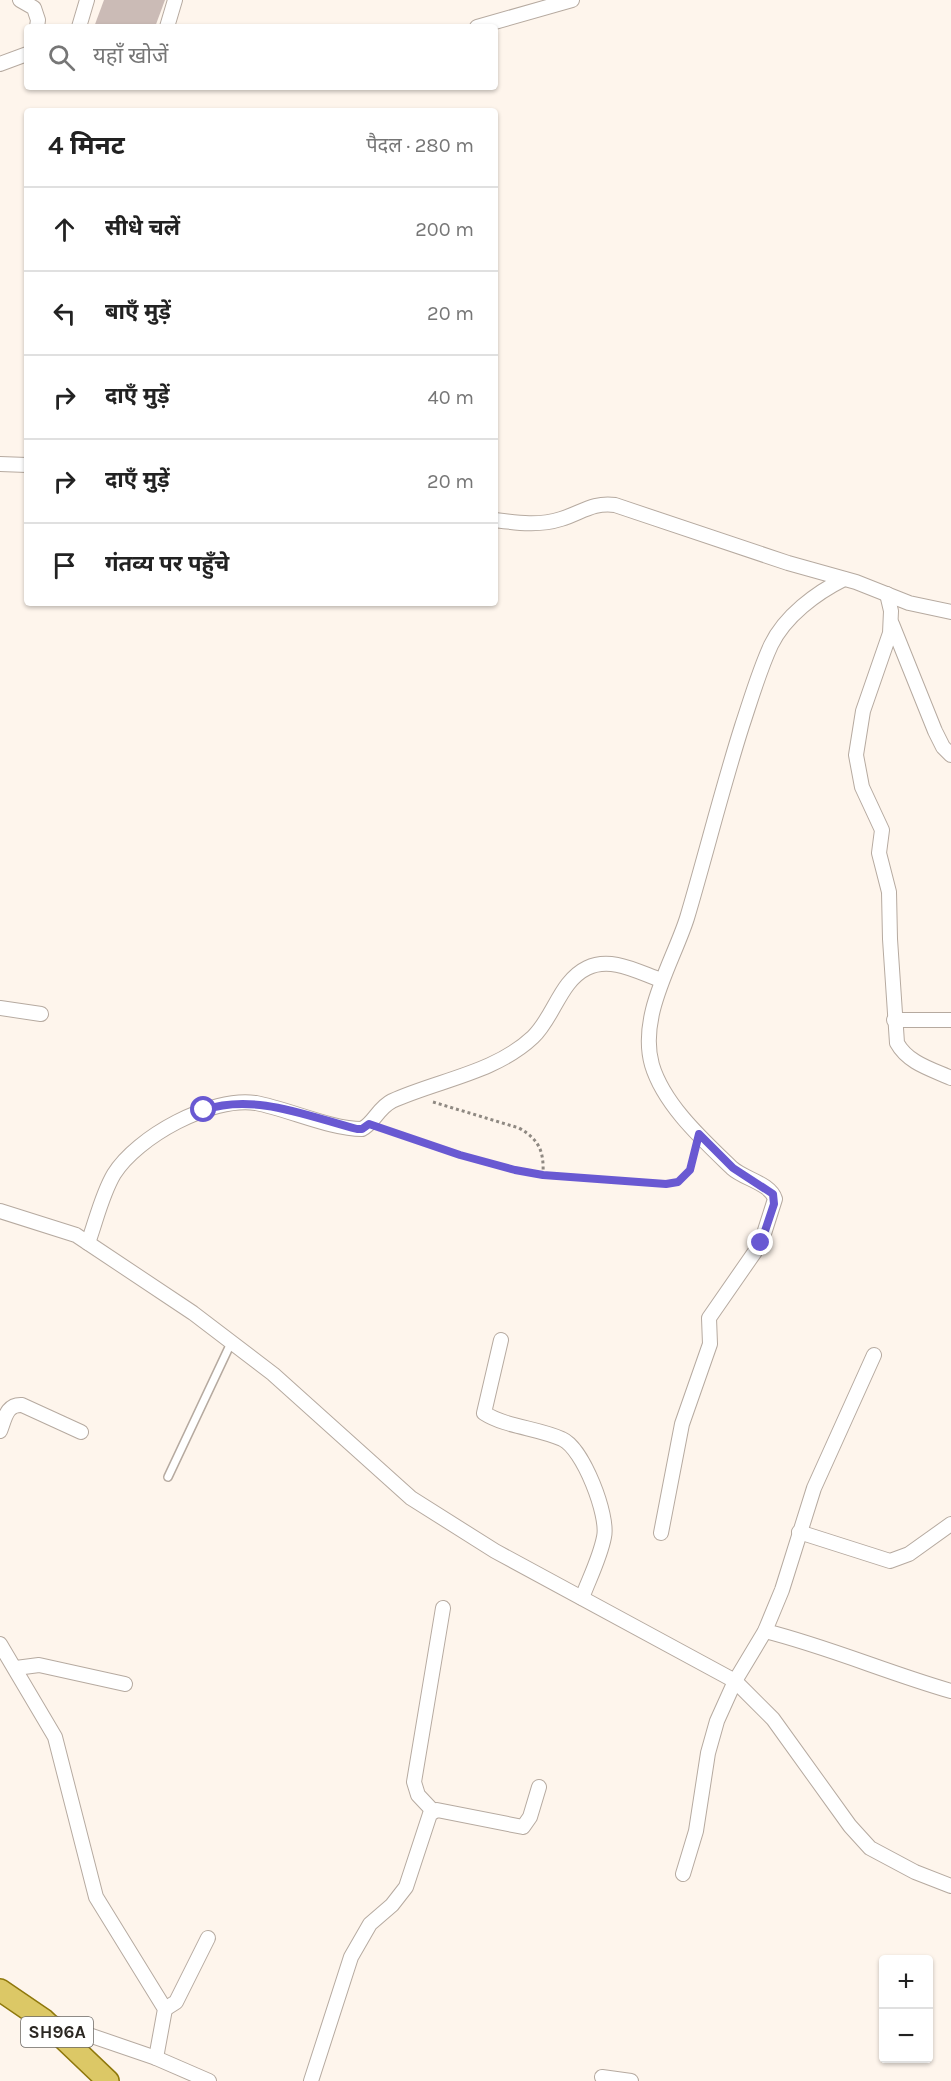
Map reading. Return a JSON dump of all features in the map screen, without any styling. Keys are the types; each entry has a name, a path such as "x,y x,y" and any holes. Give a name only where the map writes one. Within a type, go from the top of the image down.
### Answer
{"main road":[{"name":"SH96A","path":"0,1990 44,2020 108,2081"}],"street":[{"path":"20,0 34,8 37,24"},
{"path":"80,24 87,0"},
{"path":"168,24 175,0"},
{"path":"488,24 572,0"},
{"path":"0,64 24,55"},
{"path":"0,464 24,465"},
{"path":"498,520 530,524 544,523 562,519 592,505 602,503 615,505 788,563 844,579 909,603 951,612"},
{"path":"661,1533 682,1424 710,1344 710,1318 761,1243 775,1199 770,1190 733,1168 699,1134 667,1094 653,1066 650,1037 661,980 686,920 722,788 755,684 772,643 800,609 827,587 844,579"},
{"path":"887,594 892,623 935,731 943,747 951,755"},
{"path":"892,623 863,711 856,755 862,787 882,830 879,853 889,892 897,1043 902,1053 912,1061 951,1078"},
{"path":"88,1243 112,1176 121,1164 155,1133 204,1110 220,1105 254,1103 362,1129 382,1108 473,1072 521,1046 544,1025 564,991 586,968 600,964 613,964 661,980"},
{"path":"0,1008 40,1014"},
{"path":"894,1020 951,1020"},
{"path":"0,1211 76,1235 193,1313 273,1374 411,1498 495,1551 735,1681 773,1719 850,1826 870,1848 915,1872 951,1887"},
{"path":"501,1340 484,1413 548,1433 572,1445 582,1459 603,1513 605,1537 582,1598"},
{"path":"682,1874 696,1831 706,1763 717,1721 735,1681 765,1630 782,1590 799,1532 827,1457 874,1355"},
{"path":"0,1431 8,1411 16,1404 81,1432"},
{"path":"799,1532 890,1561 909,1554 951,1524"},
{"path":"443,1608 414,1782 418,1795 433,1811 523,1827 530,1817 539,1787"},
{"path":"765,1630 815,1644 895,1675 951,1691"},
{"path":"0,1644 56,1737 96,1897 165,2008 156,2058"},
{"path":"16,1668 39,1665 125,1684"},
{"path":"311,2081 351,1957 370,1924 392,1905 406,1887 433,1811"},
{"path":"165,2008 176,2002 208,1938"},
{"path":"44,2020 156,2058 210,2081"},
{"path":"602,2077 632,2081"}],"lane":[{"path":"168,1478 231,1343"}],"path":[{"path":"410,1095 519,1128 531,1134 538,1141 544,1157 543,1175"},
{"path":"369,1124 488,1163 543,1175 666,1184 678,1182 690,1170 699,1134"}],"building":[{"path":"104,0 165,0 156,24 95,24"}],"route":[{"path":"204,1110 237,1102 254,1103 357,1129 362,1129 369,1124 460,1155 515,1170 619,1182 666,1184 678,1182 690,1170 699,1134 740,1174 770,1190 773,1194 774,1204 761,1243"}]}
